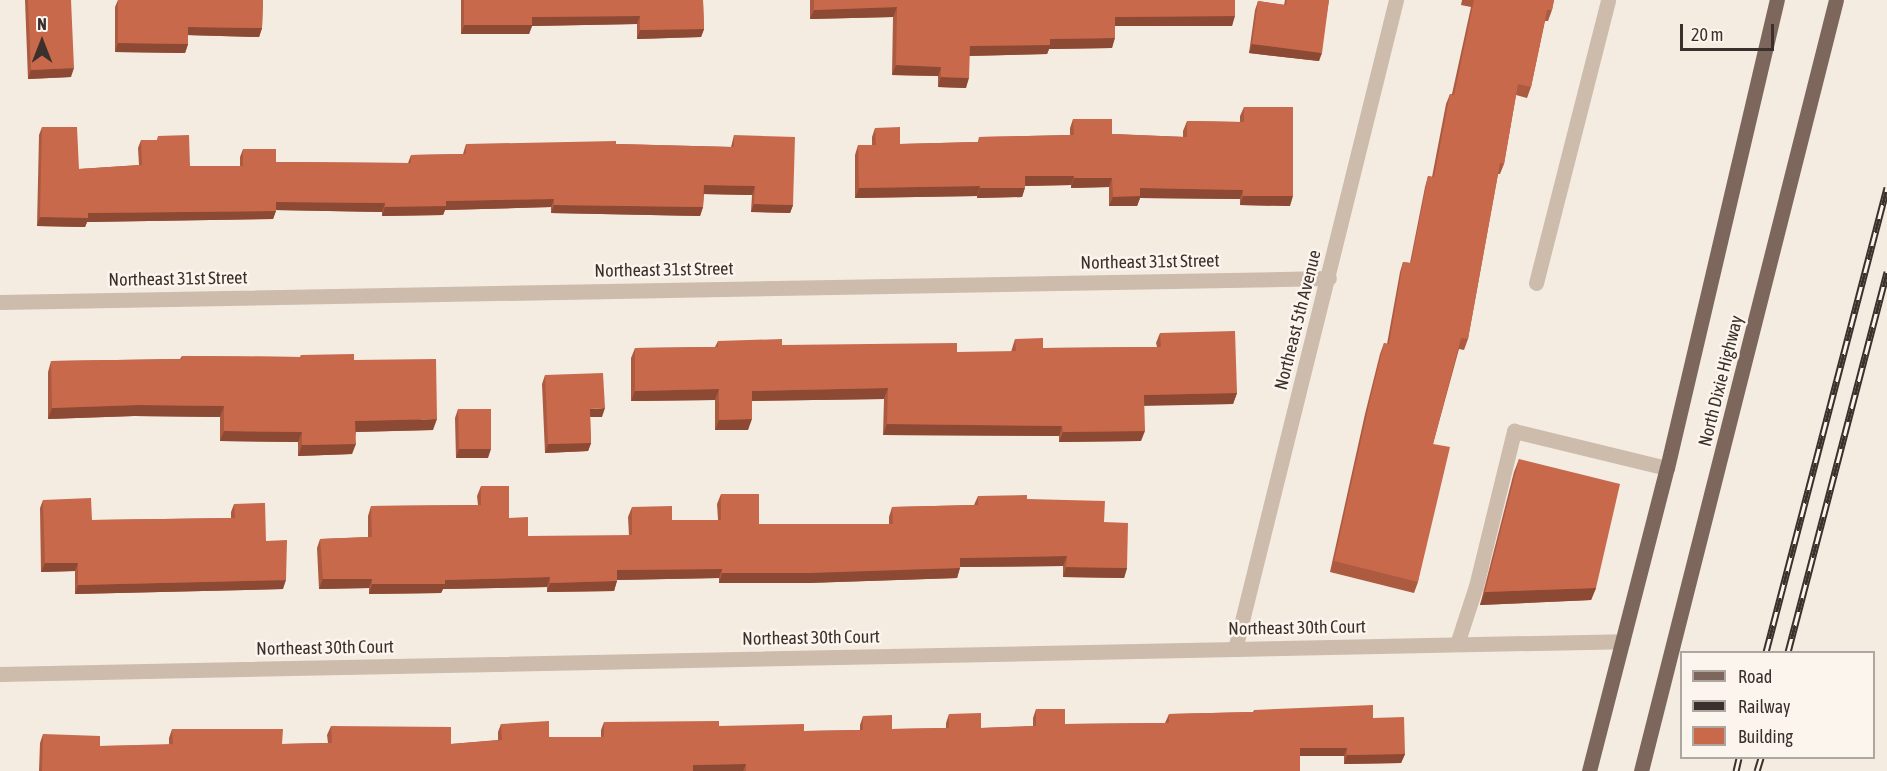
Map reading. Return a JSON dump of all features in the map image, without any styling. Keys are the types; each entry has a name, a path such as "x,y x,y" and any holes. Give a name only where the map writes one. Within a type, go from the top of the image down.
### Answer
{"main road":[{"name":"North Dixie Highway","path":"1589,771 1667,468 1777,0"},
{"name":"North Dixie Highway","path":"1641,771 1836,0"}],"street":[{"name":"Northeast 5th Avenue","path":"1235,648 1329,278 1396,0"},
{"path":"1536,283 1608,0"},
{"name":"Northeast 31st Street","path":"0,302 1329,278"},
{"path":"1457,644 1476,586 1514,431 1667,468"},
{"name":"Northeast 30th Court","path":"0,675 1623,641"}],"building":[{"path":"28,0 71,0 74,68 31,70"},
{"path":"118,0 263,0 262,28 188,27 188,44 118,43"},
{"path":"464,0 703,0 704,29 640,30 640,16 532,17 532,25 464,25"},
{"path":"814,0 1235,0 1235,16 1115,17 1115,38 1050,39 1050,45 970,46 969,78 941,77 941,67 896,65 897,7 814,10"},
{"path":"1287,0 1329,0 1322,53 1252,44 1258,1 1286,5"},
{"path":"1474,0 1554,0 1552,10 1547,10 1531,87 1518,84 1504,164 1500,163 1468,339 1461,338 1433,444 1450,447 1418,582 1334,561 1384,343 1389,344 1403,262 1411,263 1428,176 1434,177 1450,94 1454,95"},
{"path":"1244,107 1293,107 1293,196 1243,196 1243,190 1140,188 1140,196 1113,197 1112,178 1074,178 1074,176 1025,176 1025,188 980,188 980,186 859,188 858,145 876,145 875,128 900,127 900,144 979,142 979,137 1074,135 1073,119 1112,119 1112,134 1187,137 1187,121 1244,122"},
{"path":"42,127 77,127 79,169 142,165 141,140 158,140 158,136 189,135 190,166 243,166 243,149 276,149 276,162 411,163 411,155 466,154 466,144 616,141 616,144 734,147 734,135 795,137 793,205 754,204 755,186 704,185 703,207 554,205 554,199 446,201 446,206 385,207 385,203 276,202 276,211 88,213 88,218 40,217"},
{"path":"1235,331 1237,393 1144,395 1145,431 1063,432 1062,426 887,424 888,388 752,391 752,419 719,420 719,389 635,391 635,348 718,347 718,341 782,339 782,345 957,343 957,352 1016,351 1015,339 1043,338 1043,348 1161,347 1160,333"},
{"path":"354,354 354,360 436,359 437,419 355,421 356,444 302,445 302,432 224,431 224,406 138,405 52,408 51,361 182,359 182,356 301,357 301,355"},
{"path":"603,373 605,408 590,409 591,443 548,444 545,375"},
{"path":"458,409 491,409 491,449 459,449"},
{"path":"1519,459 1620,484 1596,588 1485,592"},
{"path":"481,486 509,486 509,518 528,517 528,536 632,535 632,507 672,506 672,520 721,520 721,494 759,494 759,524 893,524 892,507 978,505 978,496 1027,495 1027,499 1105,501 1104,522 1128,523 1127,568 1066,567 1067,556 960,558 960,568 810,573 722,573 722,569 617,570 617,581 550,583 550,577 445,580 445,584 372,584 372,579 323,579 320,539 372,537 371,506 481,505"},
{"path":"91,498 92,520 235,518 234,504 265,503 266,541 287,540 286,580 78,585 78,563 45,563 43,500"},
{"path":"1373,705 1373,718 1404,717 1405,754 1347,755 1347,748 1300,748 1300,771 746,771 746,764 693,765 693,771 42,771 43,734 100,736 100,746 173,744 172,729 283,729 282,744 332,743 331,726 451,727 451,744 502,740 501,724 549,721 549,737 604,737 604,722 719,721 719,726 804,724 804,731 863,730 863,716 892,715 892,729 949,728 949,714 981,713 981,728 1036,726 1036,709 1065,709 1065,724 1169,723 1169,714"}],"railway":[{"path":"1766,651 1887,188"},
{"path":"1788,651 1887,272"},
{"path":"1736,771 1739,759"},
{"path":"1757,771 1761,759"}]}
